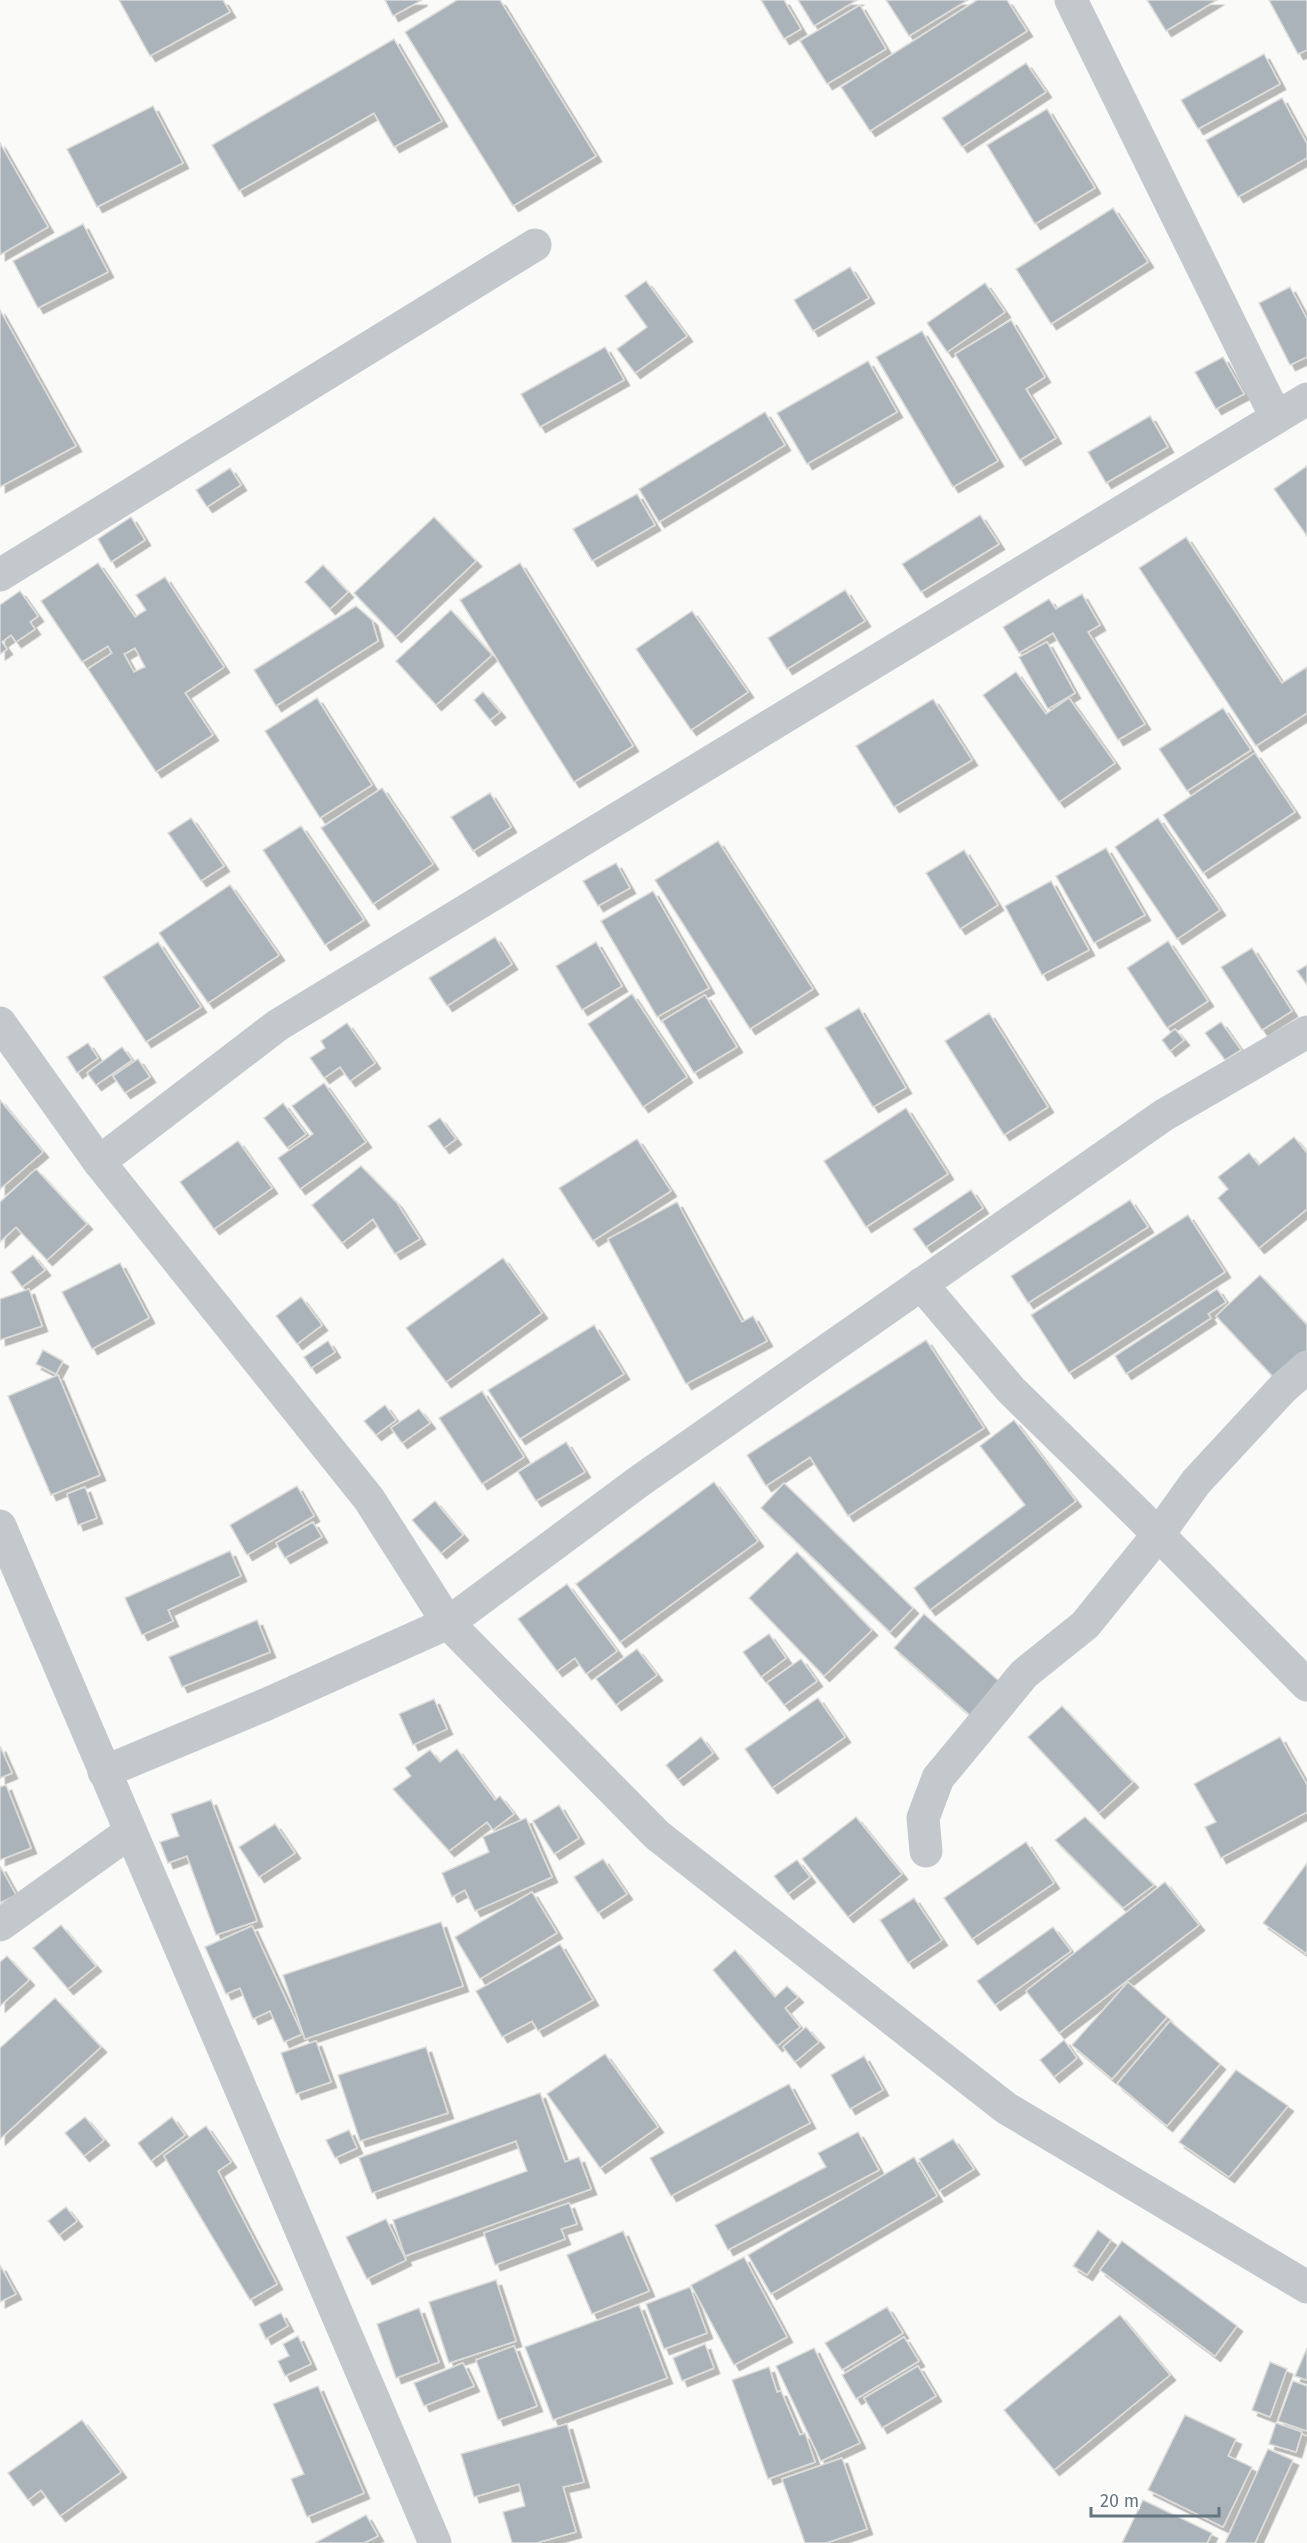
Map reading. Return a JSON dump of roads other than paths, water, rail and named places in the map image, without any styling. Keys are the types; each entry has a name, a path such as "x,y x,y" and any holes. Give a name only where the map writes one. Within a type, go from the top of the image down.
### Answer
{"street":[{"path":"1071,0 1276,417"},
{"path":"0,575 535,245"},
{"path":"99,1162 278,1025 1307,399"},
{"path":"0,1023 99,1162 369,1499 448,1623 657,1835 1006,2108 1307,2287"},
{"path":"104,1772 267,1704 448,1623 641,1480 1164,1115 1307,1032"},
{"path":"921,1284 1011,1390 1307,1685"},
{"path":"926,1851 923,1818 938,1778 1024,1674 1085,1625 1158,1535 1196,1482 1283,1389 1307,1367"},
{"path":"0,1526 435,2543"},
{"path":"0,1925 130,1832"}]}
